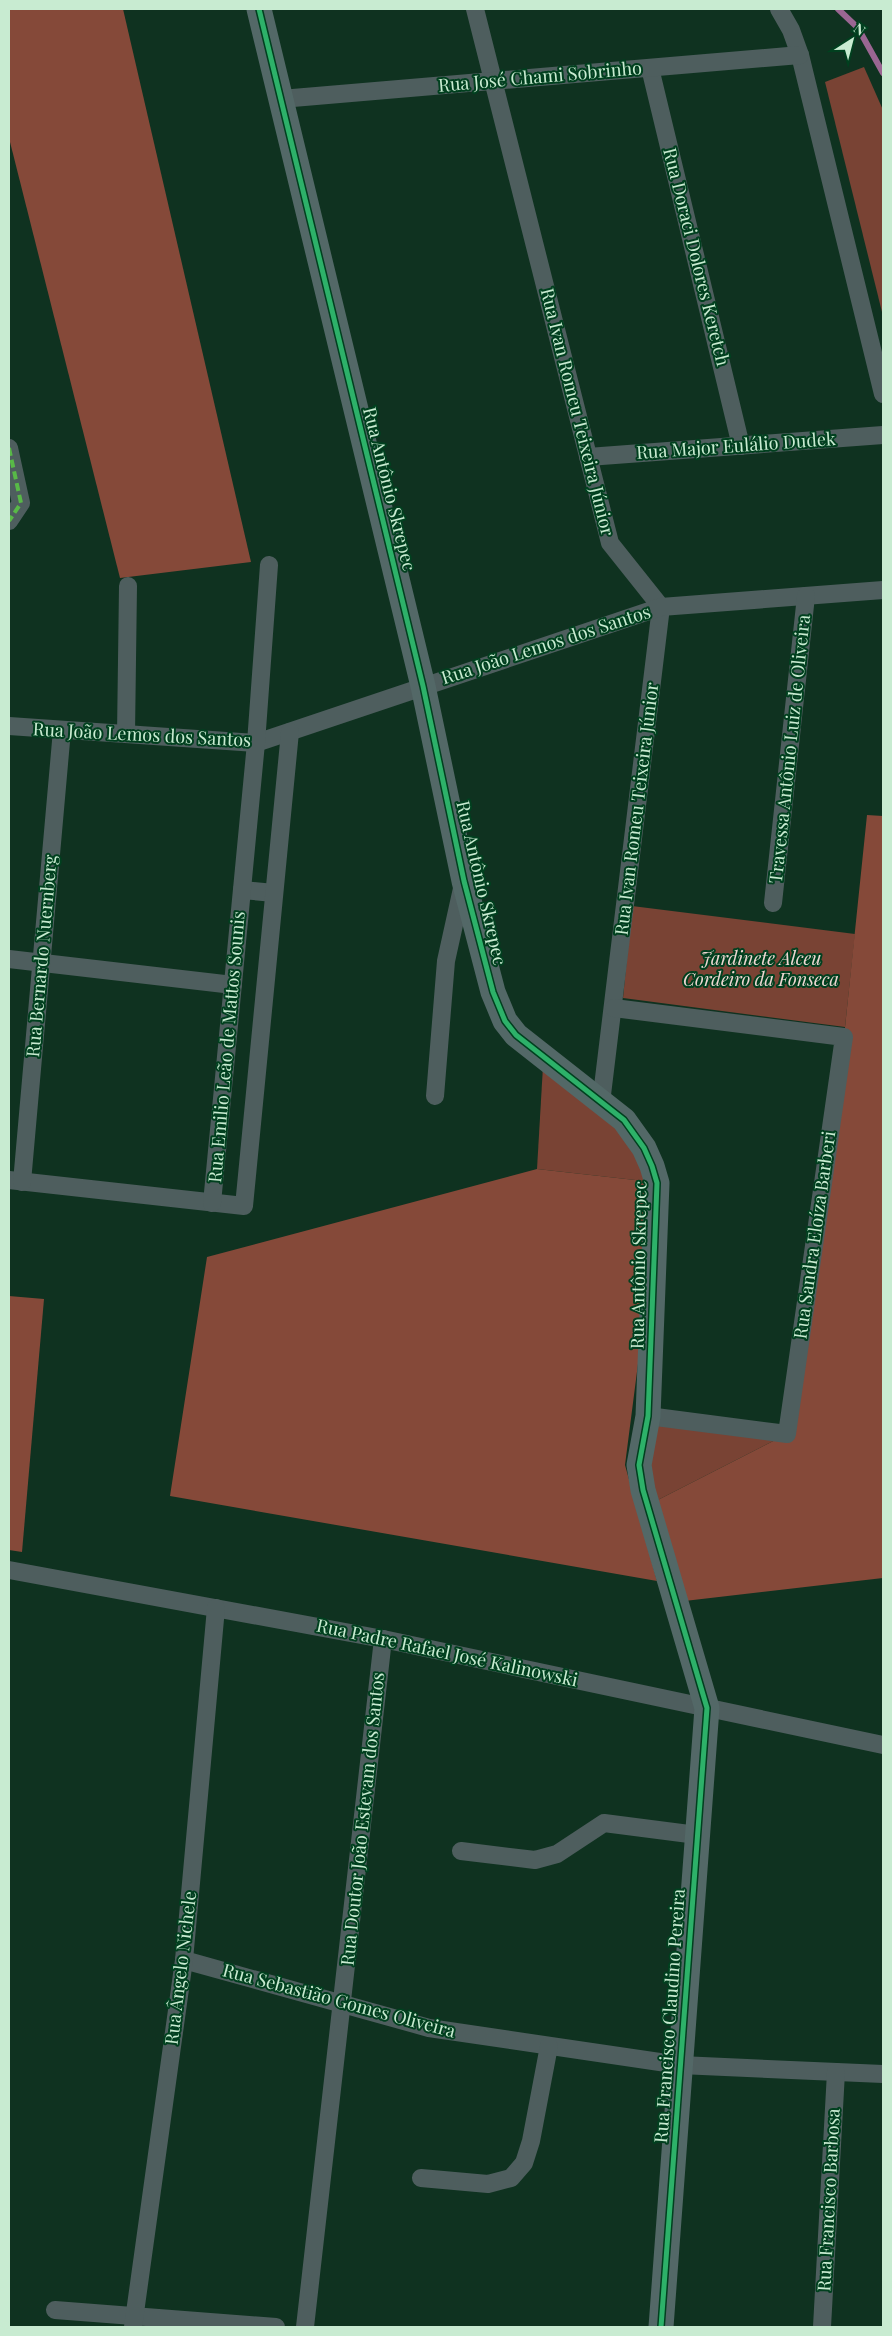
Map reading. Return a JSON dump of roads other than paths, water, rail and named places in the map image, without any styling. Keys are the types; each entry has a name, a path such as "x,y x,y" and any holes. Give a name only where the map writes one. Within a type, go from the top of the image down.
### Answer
{"street":[{"name":"Rua Antônio Skrepec","path":"259,9 423,686 464,881 493,992 505,1022 529,1047 624,1120 652,1166 657,1184 648,1416 639,1465 644,1490 707,1708"},
{"name":"Rua Ivan Romeu Teixeira Júnior","path":"475,9 610,543 661,608 601,1103"},
{"path":"779,9 791,30 800,55 883,394"},
{"name":"Rua José Chami Sobrinho","path":"281,99 800,55"},
{"name":"Rua Doraci Dolores Keretch","path":"650,68 742,446"},
{"name":"Rua Major Eulálio Dudek","path":"588,457 883,435"},
{"path":"9,448 21,503 9,521"},
{"name":"Rua Emilio Leão de Mattos Sounis","path":"269,564 256,743 212,1203 244,1206 290,732"},
{"path":"126,734 128,586"},
{"name":"Rua João Lemos dos Santos","path":"9,726 256,743 661,608 883,590"},
{"name":"Travessa Antônio Luiz de Oliveira","path":"773,903 806,596"},
{"name":"Rua Bernardo Nuernberg","path":"15,1181 41,963 62,730"},
{"path":"434,1096 446,961 464,881"},
{"path":"242,890 274,893"},
{"path":"9,959 233,985"},
{"name":"Rua Sandra Eloíza Barberi","path":"614,1008 844,1037 787,1434 648,1416"},
{"path":"15,1181 212,1203"},
{"name":"Rua Padre Rafael José Kalinowski","path":"9,1570 383,1639 883,1746"},
{"name":"Rua Ângelo Nichele","path":"133,2322 184,1960 216,1608"},
{"name":"Rua Doutor João Estevam dos Santos","path":"305,2327 383,1639"},
{"name":"Rua Francisco Claudino Pereira","path":"661,2327 707,1708"},
{"path":"461,1851 535,1860 557,1854 604,1823 697,1835"},
{"name":"Rua Sebastião Gomes Oliveira","path":"184,1960 429,2028 680,2066 883,2074"},
{"path":"421,2178 488,2184 511,2178 524,2163 532,2141 549,2046"},
{"name":"Rua Francisco Barbosa","path":"822,2327 836,2072"},
{"path":"55,2310 133,2322 276,2327"}],"waterway":[{"path":"838,9 858,28 883,73"}],"park label":[{"name":"Jardinete Alceu Cordeiro da Fonseca","path":"761,970"}]}
